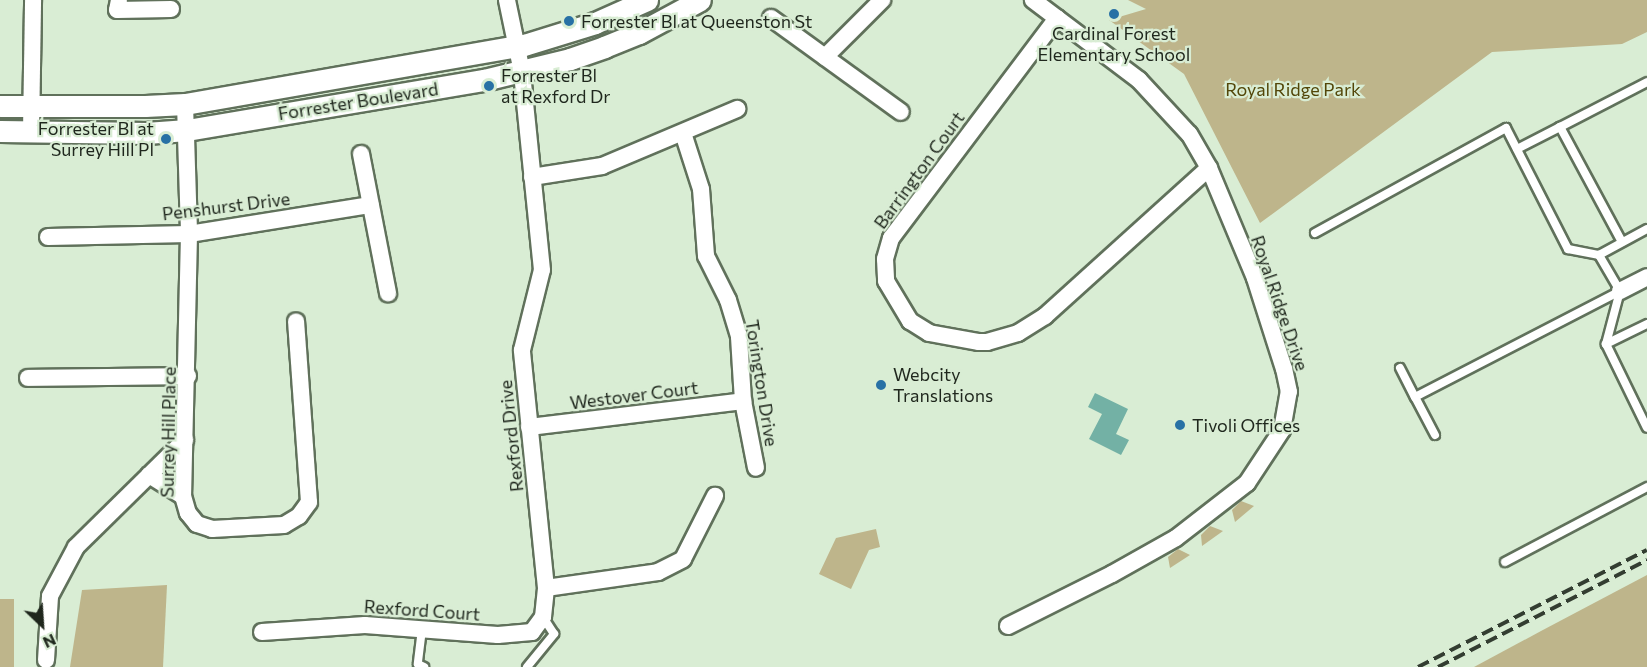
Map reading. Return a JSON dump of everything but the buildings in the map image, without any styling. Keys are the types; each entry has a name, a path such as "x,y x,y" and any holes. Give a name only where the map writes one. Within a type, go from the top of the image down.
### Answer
{"street":[{"path":"31,132 33,0"},
{"path":"119,0 117,10 171,9"},
{"name":"Rexford Drive","path":"507,0 522,72 542,270 522,350 546,588"},
{"name":"Forrester Boulevard","path":"0,106 185,104 517,47 573,31 647,0"},
{"name":"Forrester Boulevard","path":"0,131 146,133 187,130 522,72 570,59 622,40 700,0"},
{"path":"825,57 882,0"},
{"name":"Royal Ridge Drive","path":"1008,626 1176,538 1247,483 1282,430 1288,392 1284,369 1255,278 1209,168 1189,134 1139,80 1033,0"},
{"path":"771,18 901,112"},
{"name":"Barrington Court","path":"1057,18 891,238 885,260 886,281 910,321 929,333 979,342 1018,333 1045,316 1209,168"},
{"name":"Surrey Hill Place","path":"185,104 189,234 188,376 183,495 188,513 197,524 212,529 284,525 299,516 309,502 296,321"},
{"path":"532,177 602,166 737,109"},
{"name":"Torington Drive","path":"682,133 701,189 706,256 728,300 739,337 743,401 756,468"},
{"path":"361,154 388,293"},
{"name":"Penshurst Drive","path":"48,237 189,234 371,205"},
{"path":"1620,291 1647,277"},
{"path":"28,378 188,376"},
{"name":"Westover Court","path":"529,427 743,401"},
{"path":"46,660 50,596 76,547 185,440"},
{"path":"149,475 183,495"},
{"path":"543,617 546,588 658,572 683,559 715,496"},
{"name":"Rexford Court","path":"262,632 365,625 498,635 531,632 543,617"}],"lane":[{"path":"1517,149 1647,82"},
{"path":"1560,127 1622,242"},
{"path":"1315,233 1506,128 1568,249 1599,255 1647,229"},
{"path":"1599,255 1620,291 1606,345 1647,428"},
{"path":"1415,397 1620,291"},
{"path":"1606,345 1647,324"},
{"path":"1400,368 1435,435"},
{"path":"1505,562 1647,487"},
{"path":"527,667 554,634 543,617"},
{"path":"422,629 418,664 424,667"}],"green space":[{"name":"Royal Ridge Park","path":"1128,0 1647,0 1647,32 1622,44 1492,52 1260,223 1184,74 1109,20 1146,9"},
{"path":"1241,501 1254,506 1235,522 1232,510"},
{"path":"1210,526 1223,531 1202,546 1201,535"},
{"path":"876,529 880,547 869,550 851,589 819,574 836,538"},
{"path":"1178,549 1190,555 1170,568 1168,557"},
{"path":"1647,575 1647,667 1474,667 1541,631"},
{"path":"167,585 163,667 70,667 82,590"},
{"path":"0,599 14,599 14,667 0,667"}],"water":[{"path":"1095,393 1128,409 1116,434 1129,440 1121,455 1089,439 1102,414 1088,407"}],"railway":[{"path":"1418,667 1647,550"},
{"path":"1438,667 1647,560"}],"place":[{"name":"Cardinal Forest Elementary School","path":"1114,14"},
{"name":"Forrester Bl at Queenston St","path":"569,21"},
{"name":"Forrester Bl at Rexford Dr","path":"489,86"},
{"name":"Forrester Bl at Surrey Hill Pl","path":"166,139"},
{"name":"Webcity Translations","path":"881,385"},
{"name":"Tivoli Offices","path":"1180,425"}]}
